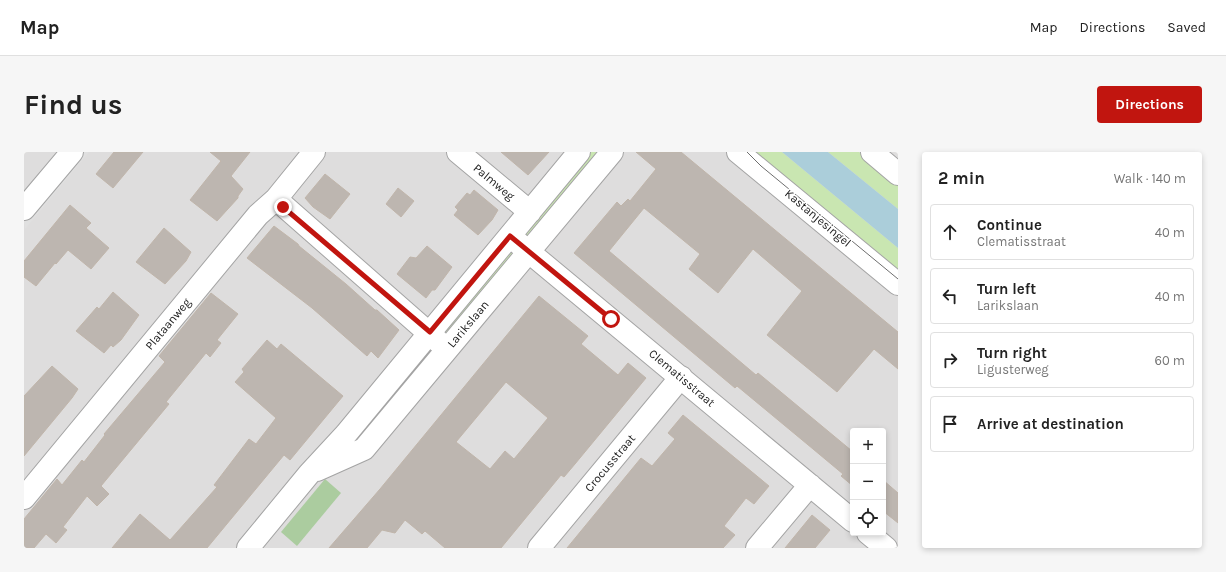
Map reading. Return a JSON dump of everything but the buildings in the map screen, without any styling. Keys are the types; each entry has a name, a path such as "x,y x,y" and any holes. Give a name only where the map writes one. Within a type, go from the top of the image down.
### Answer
{"street":[{"path":"24,209 72,152"},
{"name":"Plataanweg","path":"24,498 258,215 276,199 314,152"},
{"name":"Palmweg","path":"458,152 530,212"},
{"name":"Larikslaan","path":"248,548 309,474 346,434 579,152"},
{"name":"Larikslaan","path":"309,474 364,449 612,152"},
{"name":"Kastanjesingel","path":"738,152 898,284"},
{"path":"872,152 898,174"},
{"path":"276,199 430,332 447,350"},
{"name":"Clematisstraat","path":"510,236 850,518"},
{"name":"Crocusstraat","path":"539,548 680,377"},
{"path":"757,548 810,485"},
{"path":"872,536 886,548"}],"shaded area":[{"path":"24,152 898,152 898,548 24,548"},
{"path":"82,152 89,152 25,229 24,222"}],"green space":[{"path":"588,152 602,152 531,238 523,235"},
{"path":"755,152 782,152 898,248 898,271"},
{"path":"828,152 859,152 898,184 898,209"},
{"path":"510,251 513,254 451,336 443,332"},
{"path":"325,479 341,493 297,546 281,532"}],"water":[{"path":"782,152 828,152 898,209 898,248"}],"tram line":[{"path":"747,152 761,166 898,279"}],"route":[{"path":"283,207 430,332 510,236 611,319"}]}
